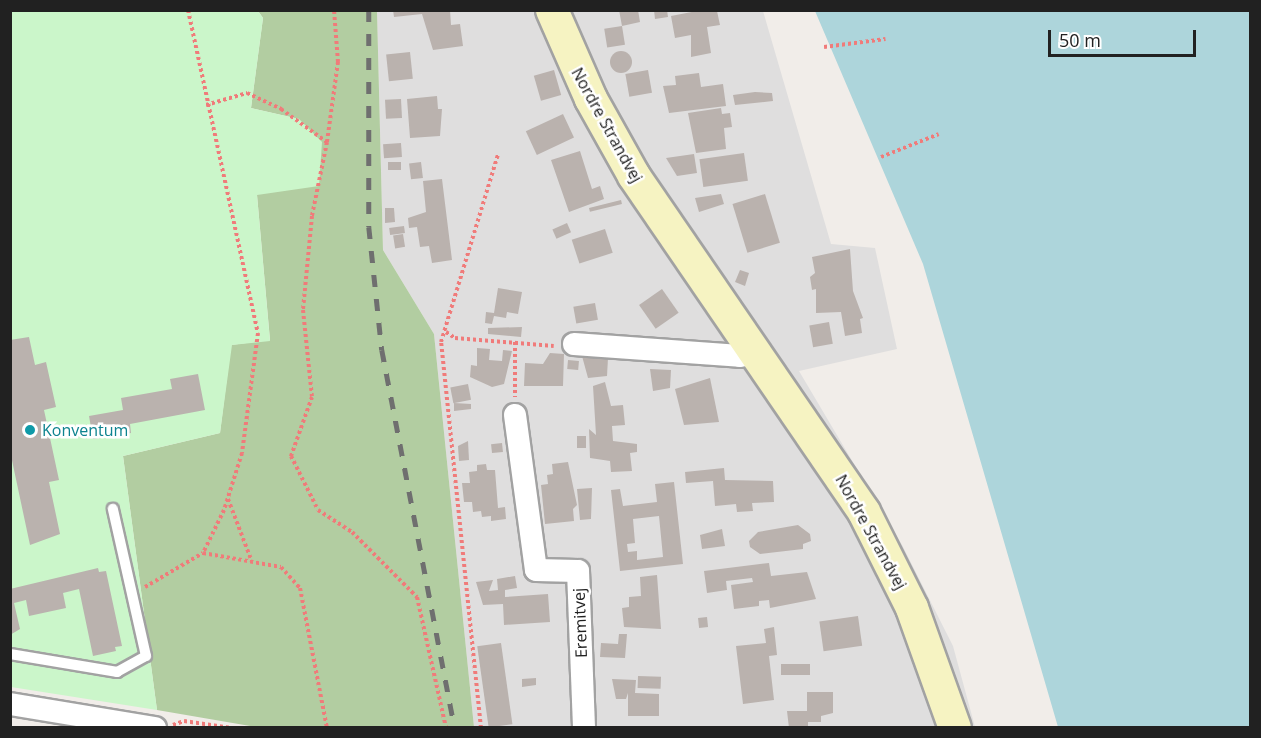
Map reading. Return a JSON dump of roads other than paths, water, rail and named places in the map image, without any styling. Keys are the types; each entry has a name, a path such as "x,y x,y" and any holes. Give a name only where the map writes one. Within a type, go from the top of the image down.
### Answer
{"main road":[{"name":"Nordre Strandvej","path":"552,10 591,99 634,176 833,464 885,553 924,636 955,728"}],"street":[{"path":"574,344 740,356 755,353"},
{"name":"Eremitvej","path":"515,416 536,570 578,571 584,728"},
{"path":"10,704 155,728"}],"lane":[{"path":"10,654 117,672 146,656 134,594 112,509"}],"water":[{"path":"815,11 1250,11 1250,727 1058,727 923,264"}],"railway":[{"path":"369,10 369,227 382,350 455,728"}],"place":[{"name":"Konventum","path":"30,430"}]}
